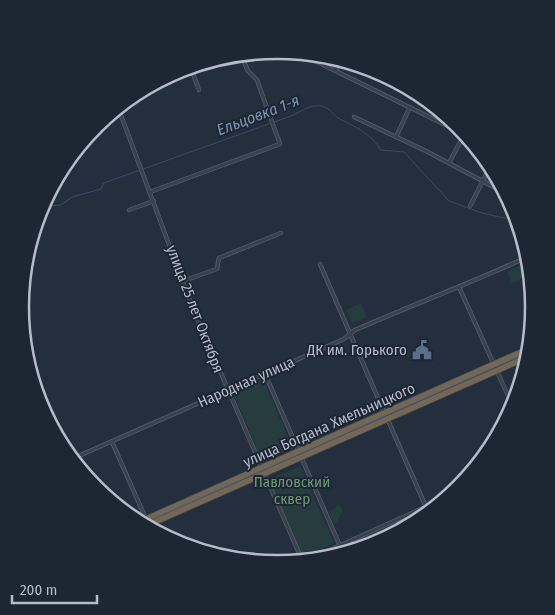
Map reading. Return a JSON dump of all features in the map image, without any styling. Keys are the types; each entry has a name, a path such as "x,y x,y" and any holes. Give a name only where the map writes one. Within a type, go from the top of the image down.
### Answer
{"highway":[{"name":"улица Богдана Хмельницкого","path":"151,521 496,367 522,352"},
{"name":"улица Богдана Хмельницкого","path":"496,367 520,359"}],"street":[{"path":"150,192 280,144 257,80 248,71 244,61"},
{"path":"320,63 447,125"},
{"path":"335,70 339,66"},
{"path":"193,74 198,90"},
{"path":"396,137 410,107"},
{"name":"улица 25 лет Октября","path":"121,114 184,282 228,390 300,555"},
{"path":"354,117 449,163 496,189"},
{"path":"449,163 462,140"},
{"path":"470,206 487,173"},
{"path":"129,210 154,201"},
{"path":"184,282 217,269 219,258 281,233"},
{"name":"Народная улица","path":"78,456 344,339 362,327 521,260"},
{"path":"320,264 426,507 330,550"},
{"path":"459,287 509,397"},
{"path":"265,374 340,546"},
{"path":"112,442 145,518"}],"green space":[{"path":"522,265 524,277 512,283 507,272"},
{"path":"361,303 367,317 352,323 346,310"},
{"name":"Павловский сквер","path":"263,380 293,448 262,461 233,392"},
{"name":"Павловский сквер","path":"300,466 334,543 310,554 302,555 269,480"},
{"path":"338,503 343,510 336,523 333,522 328,512 336,508"}],"waterway":[{"name":"Ельцовка 1-я","path":"50,206 61,205 72,197 101,189 104,183 291,116 309,107 321,106 363,132 381,150 404,152 449,201 482,213 510,219"}],"tram line":[{"path":"148,520 521,355"}],"place":[{"name":"ДК им. Горького","path":"422,350"}]}
